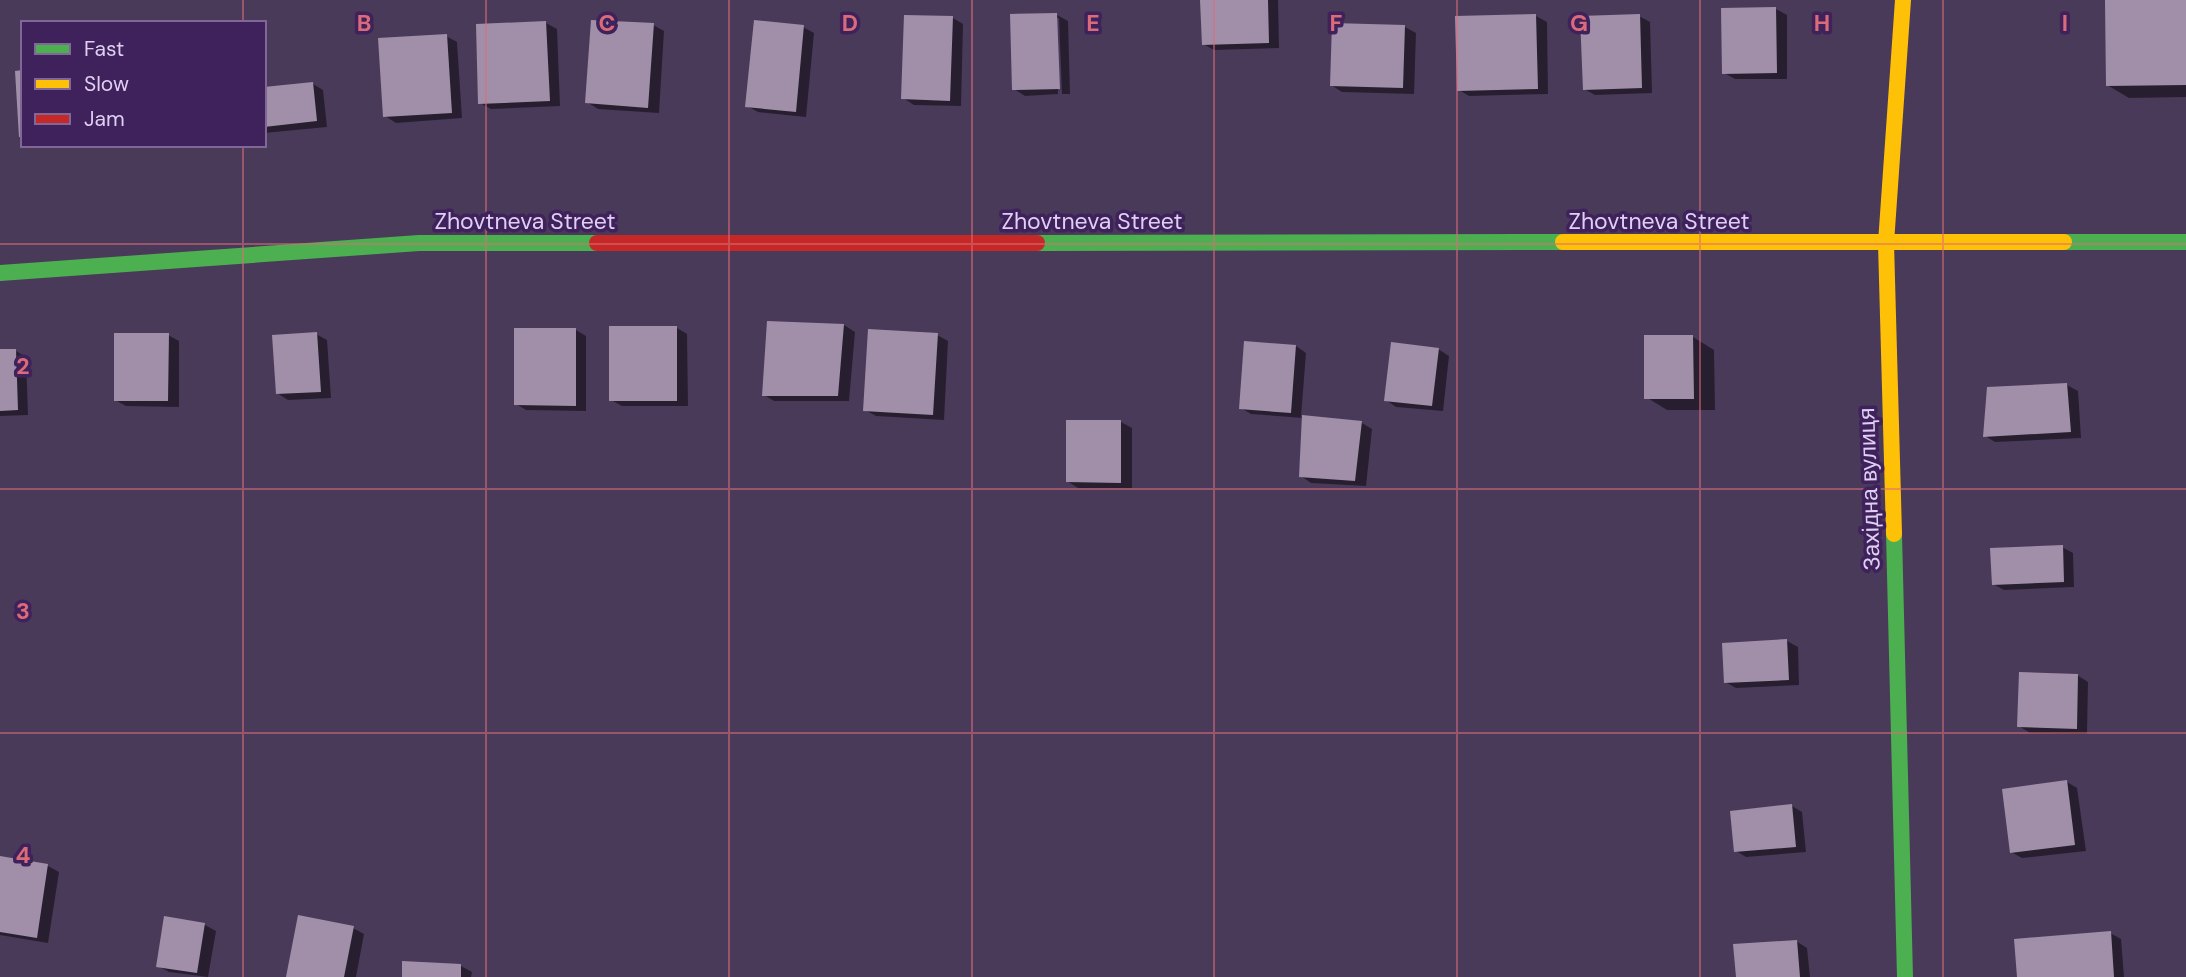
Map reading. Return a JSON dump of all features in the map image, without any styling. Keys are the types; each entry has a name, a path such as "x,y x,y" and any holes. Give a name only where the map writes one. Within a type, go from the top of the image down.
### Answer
{"main road":[{"name":"Західна вулиця","path":"1903,0 1885,243 1905,977"},
{"name":"Zhovtneva Street","path":"0,273 419,243 2186,242"}],"building":[{"path":"1200,0 1268,0 1269,43 1202,45"},
{"path":"2105,0 2186,0 2186,85 2106,86"},
{"path":"1776,7 1777,73 1722,74 1721,8"},
{"path":"1057,13 1060,89 1012,90 1010,14"},
{"path":"1536,14 1538,89 1457,91 1455,16"},
{"path":"1640,14 1642,88 1583,90 1580,16"},
{"path":"904,15 953,16 950,101 901,99"},
{"path":"591,20 654,23 648,108 585,103"},
{"path":"754,20 804,25 796,112 745,107"},
{"path":"546,21 550,101 478,104 476,24"},
{"path":"1332,23 1405,25 1403,88 1330,86"},
{"path":"447,34 452,113 383,117 378,38"},
{"path":"21,70 21,137 19,137 15,71"},
{"path":"313,82 317,121 266,127 266,87"},
{"path":"767,321 844,324 838,396 762,396"},
{"path":"609,326 677,326 677,401 609,401"},
{"path":"514,328 576,328 576,406 514,405"},
{"path":"868,329 938,333 933,415 863,411"},
{"path":"317,332 321,392 276,394 272,335"},
{"path":"114,333 169,333 168,401 114,401"},
{"path":"1644,335 1693,335 1694,399 1644,399"},
{"path":"1244,341 1296,345 1291,413 1239,409"},
{"path":"1391,342 1439,348 1432,406 1384,401"},
{"path":"0,349 16,349 18,410 0,411"},
{"path":"2067,383 2071,432 1983,437 1987,387"},
{"path":"1302,415 1362,421 1355,481 1299,477"},
{"path":"1066,420 1121,420 1121,483 1066,482"},
{"path":"2063,545 2064,582 1992,585 1990,548"},
{"path":"1787,639 1789,680 1724,683 1722,643"},
{"path":"2019,672 2078,674 2077,729 2017,727"},
{"path":"2067,780 2075,845 2010,853 2002,789"},
{"path":"1792,804 1796,847 1734,852 1730,811"},
{"path":"0,856 48,864 37,938 0,932"},
{"path":"298,915 354,926 344,977 286,977"},
{"path":"164,916 205,923 197,973 156,967"},
{"path":"2111,931 2114,977 2017,977 2014,939"},
{"path":"1797,940 1800,977 1736,977 1733,944"},
{"path":"402,961 461,964 461,977 402,977"}],"traffic: fast":[{"path":"1037,243 1563,242"},
{"path":"2064,242 2186,242"},
{"path":"0,273 419,243 597,243"},
{"path":"1894,534 1905,977"}],"traffic: slow":[{"path":"1894,534 1886,243 1903,0"},
{"path":"1563,242 2064,242"}],"traffic: jam":[{"path":"597,243 1037,243"}]}
